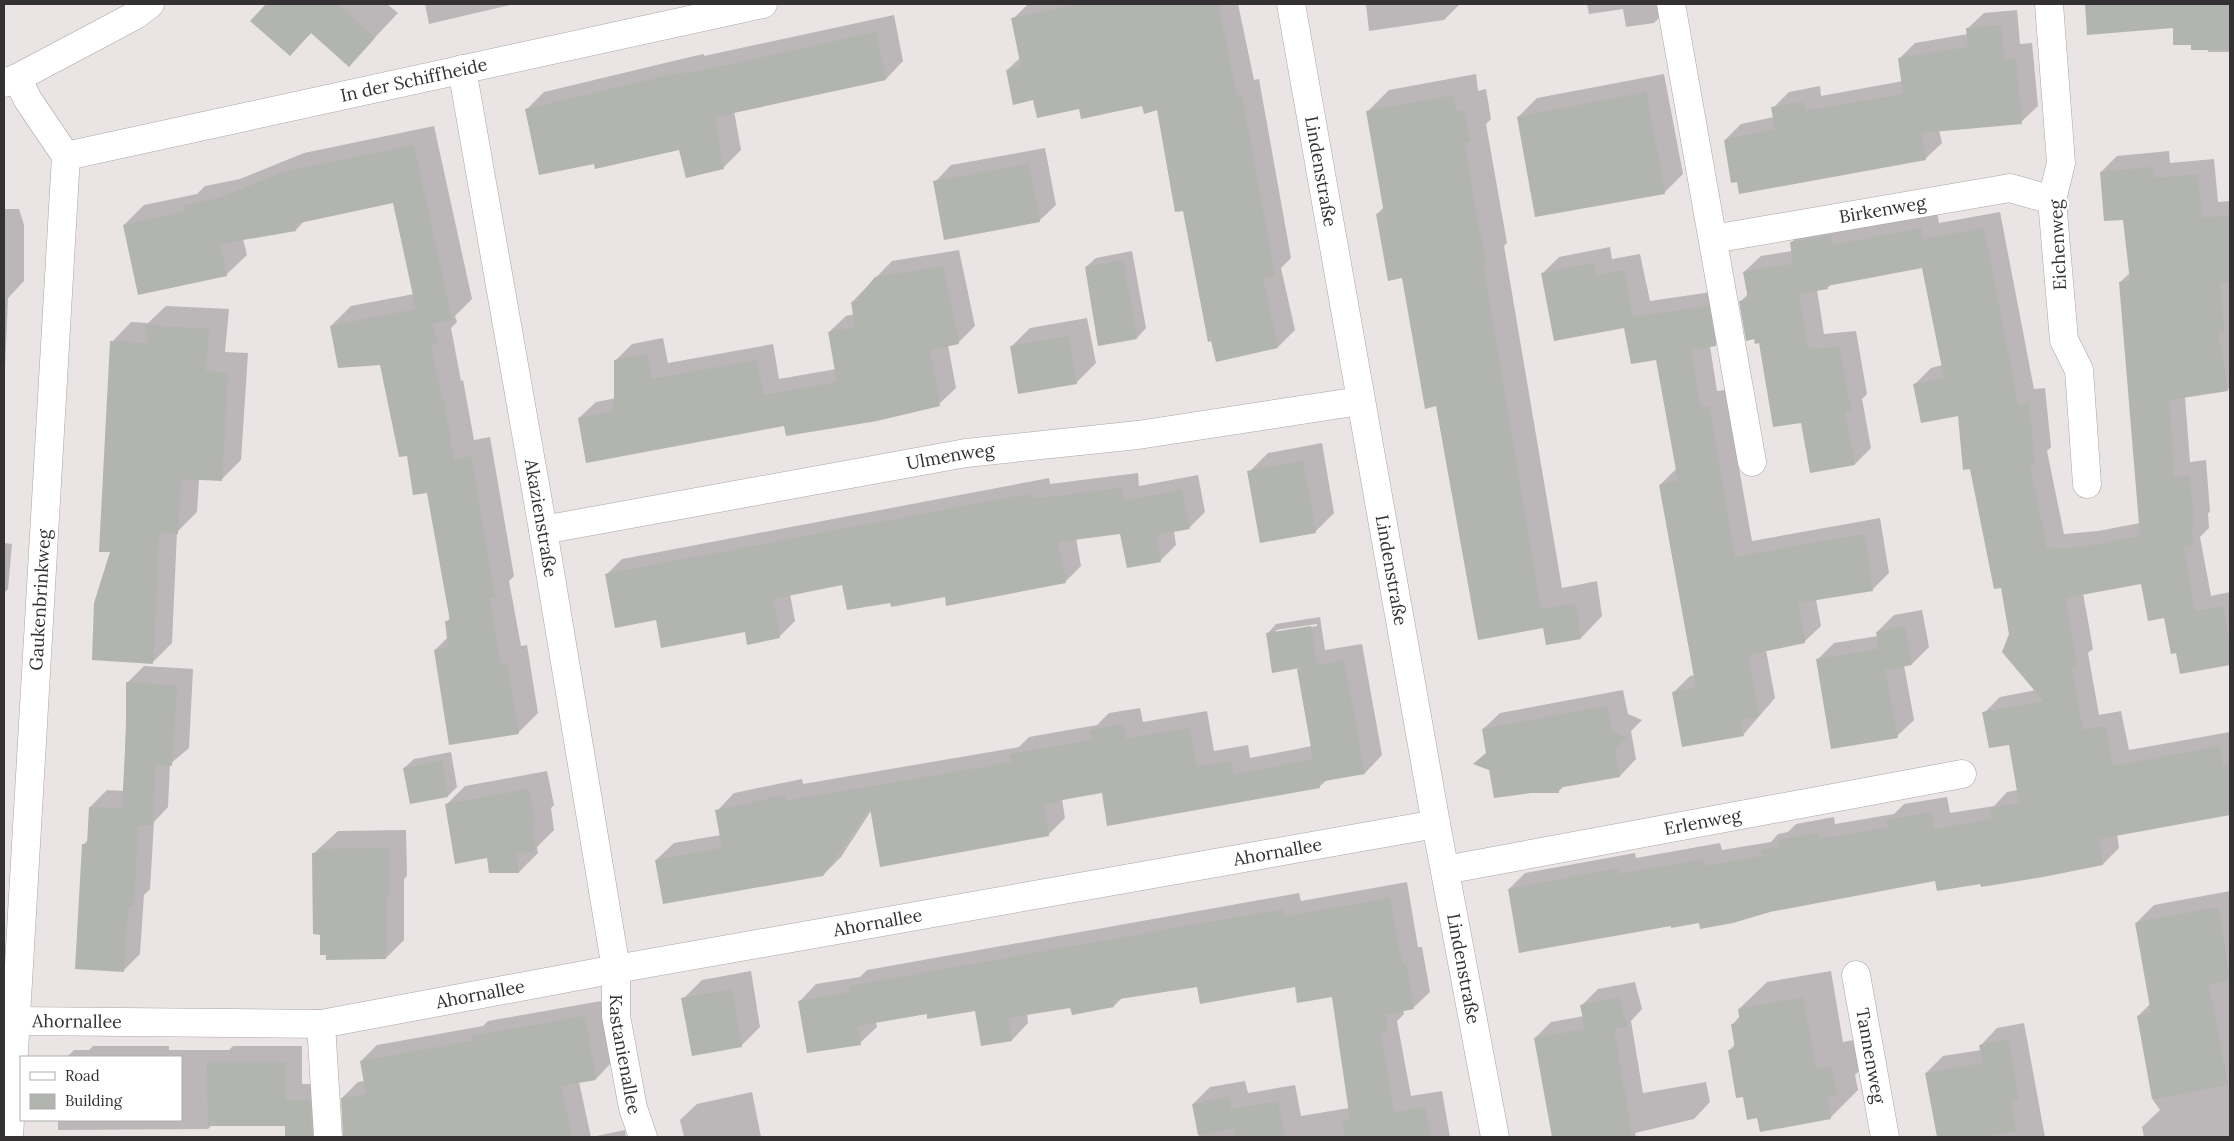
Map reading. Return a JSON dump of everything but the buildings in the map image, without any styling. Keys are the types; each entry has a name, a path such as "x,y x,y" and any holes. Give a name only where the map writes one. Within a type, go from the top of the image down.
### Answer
{"street":[{"path":"66,156 28,100 10,81 134,16 150,4"},
{"name":"In der Schiffheide","path":"66,156 763,4"},
{"name":"Lindenstraße","path":"1291,4 1436,824 1495,1137"},
{"path":"1671,4 1752,462"},
{"name":"Eichenweg","path":"2049,4 2061,163 2052,200 2064,340 2079,370 2087,484"},
{"name":"Akazienstraße","path":"462,69 543,530 616,969"},
{"name":"Gaukenbrinkweg","path":"9,1137 66,156"},
{"name":"Birkenweg","path":"1713,238 2010,188 2052,200"},
{"name":"Ulmenweg","path":"543,530 966,453 1138,435 1360,401"},
{"name":"Erlenweg","path":"1445,870 1962,774"},
{"name":"Ahornallee","path":"15,1021 321,1024 616,969 1436,824"},
{"name":"Kastanienallee","path":"616,969 616,1016 633,1108 643,1137"},
{"name":"Tannenweg","path":"1856,976 1885,1137"},
{"path":"321,1024 328,1137"}]}
